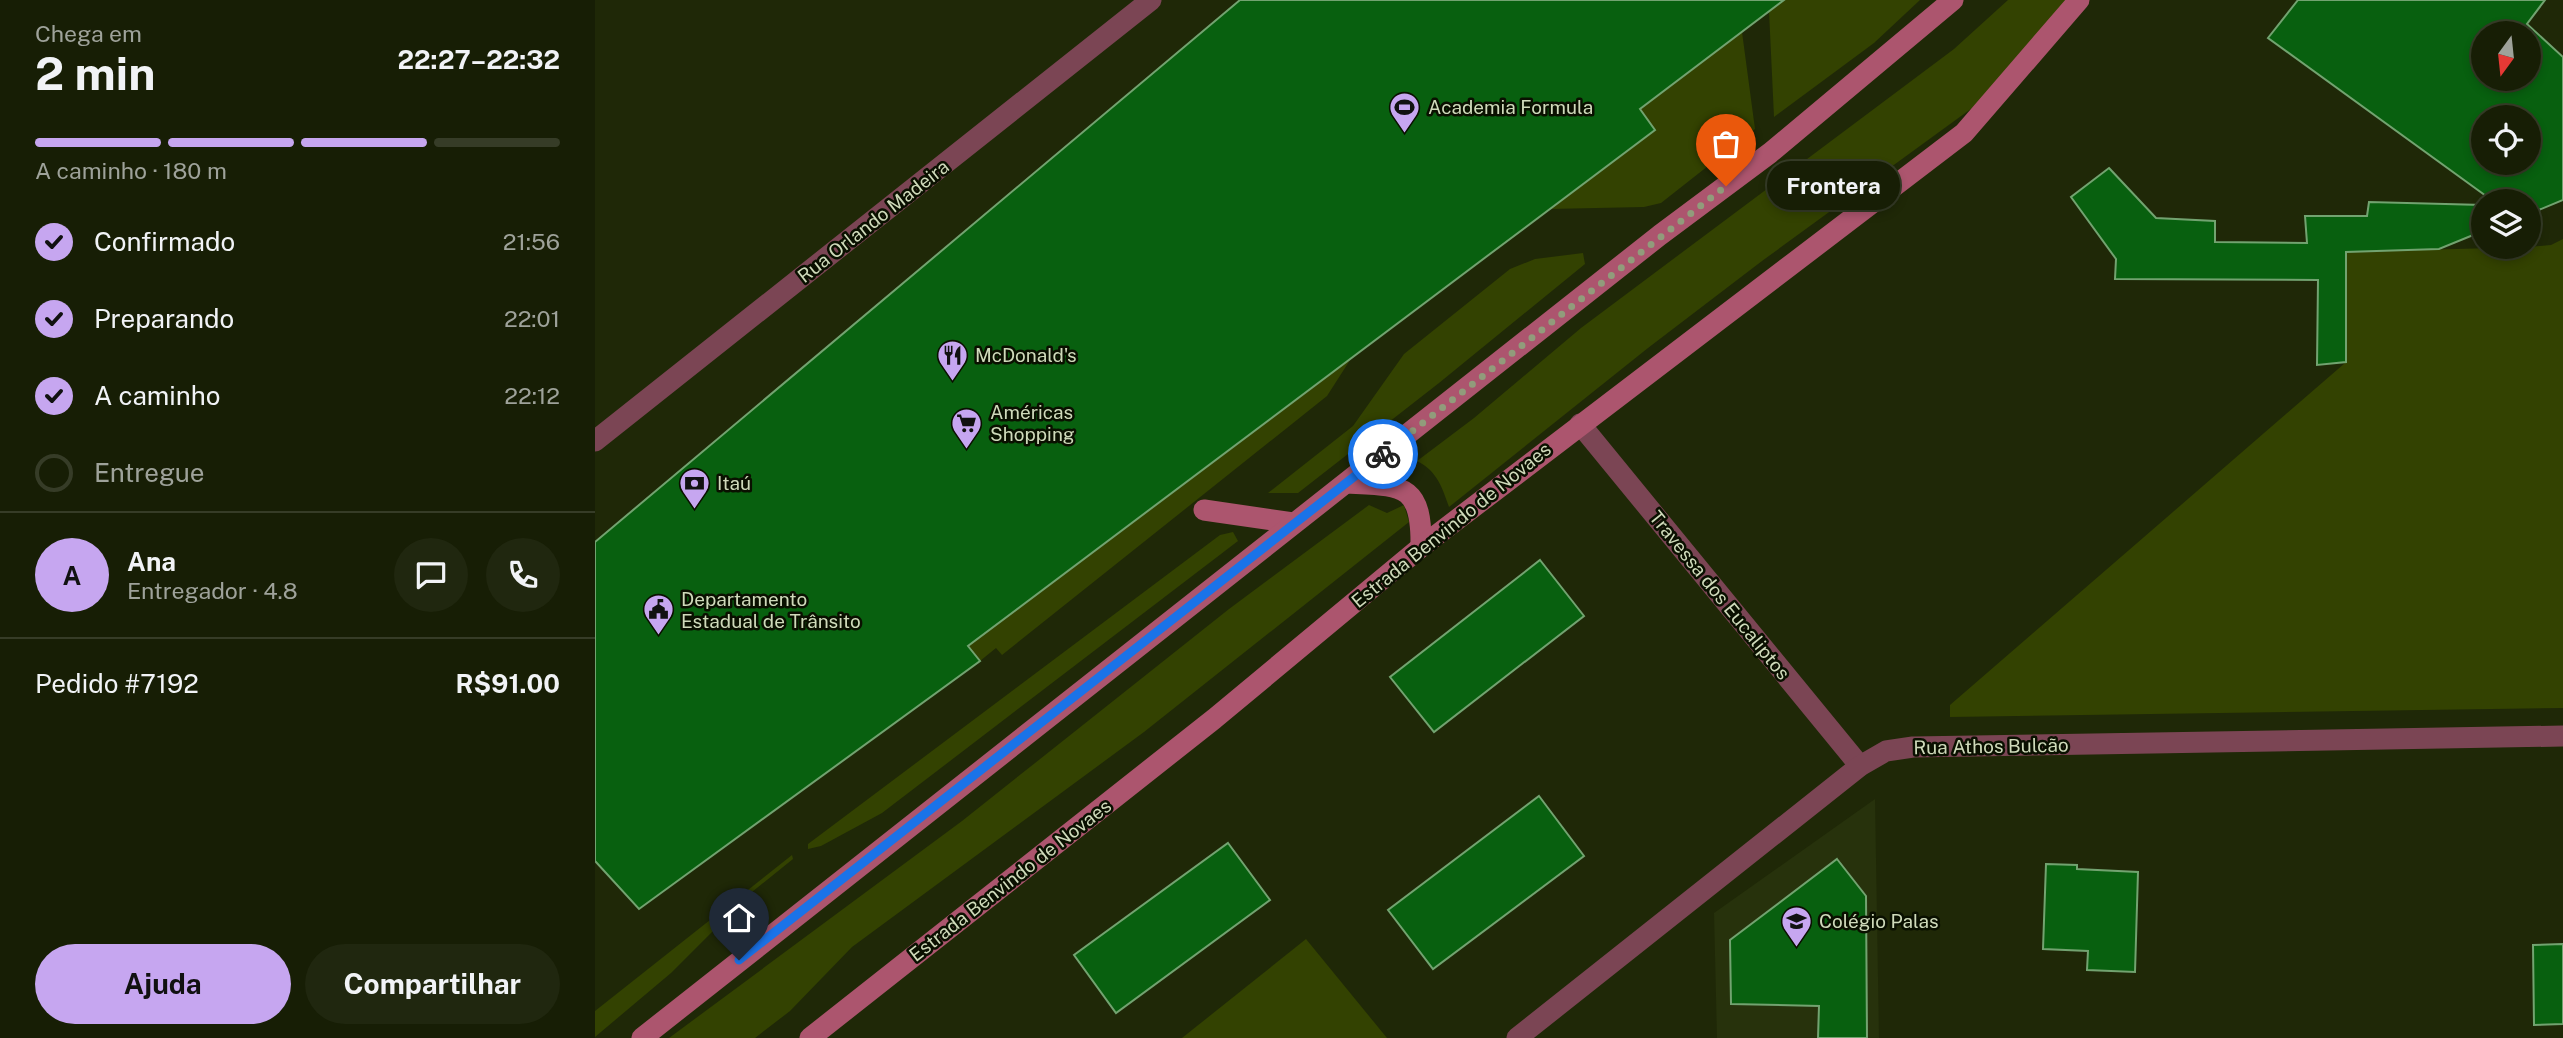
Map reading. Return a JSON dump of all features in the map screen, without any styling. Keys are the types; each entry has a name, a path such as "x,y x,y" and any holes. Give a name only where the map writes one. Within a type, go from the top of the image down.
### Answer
{"street":[{"name":"Rua Orlando Madeira","path":"595,441 1151,0"},
{"path":"642,1038 1660,235 1770,153 1953,0"},
{"name":"Estrada Benvindo de Novaes","path":"810,1038 1214,719 1420,547 1964,133 2079,0"},
{"name":"Travessa dos Eucaliptos","path":"1580,424 1860,766"},
{"path":"1347,482 1384,485 1403,491 1415,501 1421,517 1420,547"},
{"path":"1204,510 1293,523"},
{"name":"Rua Athos Bulcão","path":"1517,1038 1860,766 1886,751 1913,747 2563,736"}],"shaded area":[{"path":"1784,0 1920,0 1874,43 1774,117 1769,11"},
{"path":"2008,0 2067,0 1979,103 1762,261 1449,507 1434,475 1417,461 1474,418 1581,328 1954,49"},
{"path":"1742,32 1755,129 1661,203 1644,207 1549,209 1654,130 1640,109"},
{"path":"2563,239 2563,708 1950,717 1950,705 2345,363 2346,252 2471,249 2471,259 2541,259 2541,246 2551,245"},
{"path":"1583,253 1585,264 1298,493 1268,493 1353,426 1404,354 1510,269 1535,259"},
{"path":"1352,357 1327,396 1002,655 996,648 980,661 968,646"},
{"path":"1369,505 1387,513 1404,505 1409,522 1144,732 852,947 790,1011 755,1038 669,1038 962,821 1229,609"},
{"path":"1233,532 1238,541 882,813 821,846 808,849 808,844 1220,535"},
{"name":"Colégio Palas","path":"1875,799 1879,1038 1717,1038 1714,913"},
{"path":"792,855 793,859 721,917 718,926 671,973 595,1037 595,1011"},
{"path":"1306,939 1387,1038 1182,1038"}],"building":[{"name":"Américas Shopping","path":"1240,0 1784,0 1640,109 1655,130 968,646 980,661 639,909 595,861 595,542"},
{"path":"2298,0 2545,0 2529,21 2471,21 2471,91 2541,91 2541,37 2563,57 2563,200 2541,209 2541,189 2476,189 2268,38"},
{"path":"2109,168 2156,218 2215,221 2215,242 2307,243 2305,216 2367,216 2369,202 2471,205 2471,236 2439,249 2346,252 2346,362 2317,365 2318,280 2115,279 2116,259 2071,197"},
{"path":"1540,560 1584,616 1434,732 1390,677"},
{"path":"1539,796 1584,856 1433,969 1388,910"},
{"path":"1228,843 1270,900 1116,1013 1074,955"},
{"path":"1837,859 1866,896 1867,1038 1818,1038 1819,1006 1731,1004 1730,940"},
{"path":"2046,864 2077,865 2077,869 2138,872 2135,972 2087,970 2088,951 2043,949"},
{"path":"2563,944 2563,1024 2534,1025 2533,945"}],"way so far":[{"path":"1383,454 1726,186"}],"place":[{"name":"Academia Formula","path":"1405,134"},
{"name":"Frontera","path":"1726,186"},
{"name":"McDonald's","path":"952,382"},
{"name":"Américas Shopping","path":"967,450"},
{"name":"Itaú","path":"694,510"},
{"name":"Departamento Estadual de Trânsito","path":"658,637"},
{"name":"Colégio Palas","path":"1796,948"}],"route":[{"path":"739,960 1383,454"}]}
